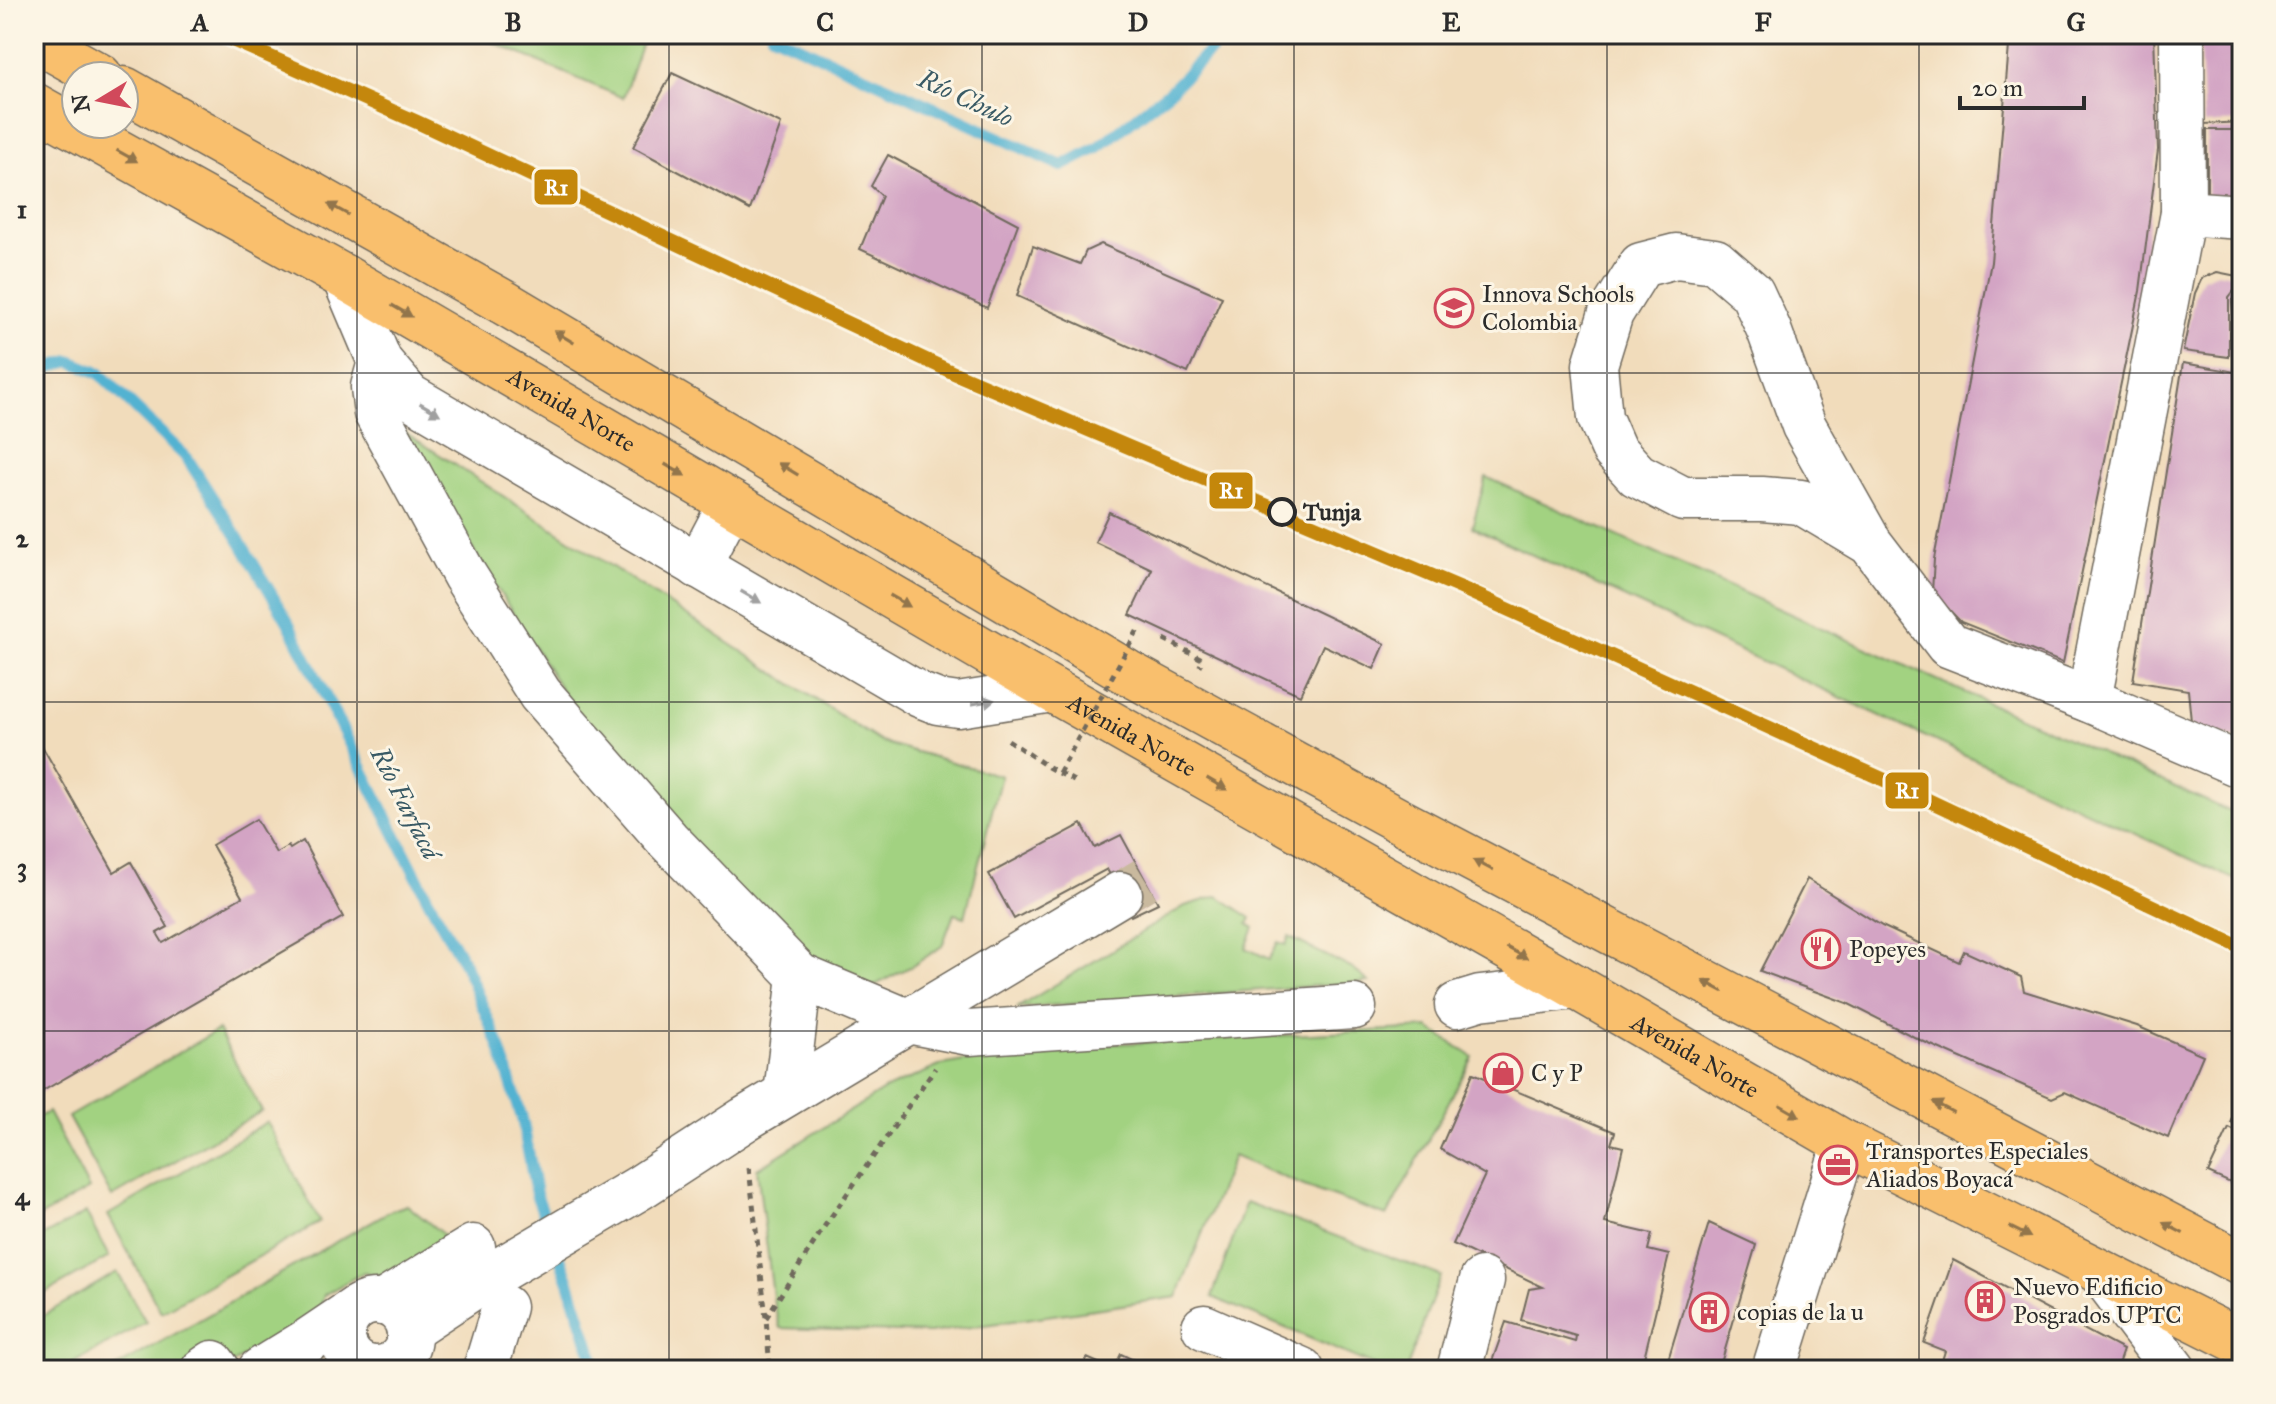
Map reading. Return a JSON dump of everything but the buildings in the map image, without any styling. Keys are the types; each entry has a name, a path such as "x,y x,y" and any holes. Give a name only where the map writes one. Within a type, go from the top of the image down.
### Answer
{"main road":[{"path":"34,39 71,60"},
{"path":"140,98 505,303 1138,678 1396,819 2242,1264"},
{"name":"Avenida Norte","path":"34,105 344,277 1052,690 1845,1143 2242,1343"}],"street":[{"path":"2089,700 2183,213 2182,34"},
{"path":"2183,213 2242,217"},
{"path":"1870,543 1801,502 1683,499 1637,475 1614,450 1600,418 1595,365 1611,313 1641,265 1676,256 1715,261 1752,293 1804,426 1870,543 1948,645 2089,700 2242,766"},
{"path":"344,277 380,362 409,396 698,566 920,695 938,702 971,704 1052,690"},
{"path":"380,362 373,387 376,413 465,576 540,694 668,840 800,976 907,1021 969,1033 1354,1007"},
{"path":"698,566 731,503"},
{"path":"260,1370 309,1340 488,1278 639,1188 786,1094 1120,894"},
{"path":"786,1094 800,976"},
{"path":"1457,1005 1480,998 1576,987"},
{"path":"1774,1370 1845,1143"},
{"path":"2101,1273 2174,1370"},
{"path":"485,1370 488,1278"},
{"path":"1459,1370 1482,1280"},
{"path":"1204,1327 1302,1370"},
{"path":"203,1370 213,1363 218,1370"}],"path":[{"path":"1059,773 1140,626"},
{"path":"1048,767 1074,781"},
{"path":"766,1318 824,1227 932,1071 969,1033"},
{"path":"749,1163 770,1370"}],"green space":[{"path":"474,34 645,34 623,98"},
{"path":"394,425 881,742 1001,776 965,917 954,914 942,946 914,965 862,992 823,975 610,767"},
{"path":"1486,477 2242,817 2242,883 1472,527"},
{"path":"1218,896 1251,918 1248,924 1254,928 1246,948 1269,959 1278,942 1286,945 1289,937 1353,969 1369,982 1017,1008 1185,906"},
{"path":"1429,1028 1473,1057 1387,1216 1233,1156 1177,1297 929,1333 780,1328 774,1304 757,1169 884,1090 942,1065 1034,1048"},
{"path":"218,1030 262,1111 112,1197 68,1117"},
{"path":"48,1112 89,1189 34,1220 34,1119"},
{"path":"267,1122 320,1222 161,1312 108,1215"},
{"path":"1246,1202 1441,1276 1406,1370 1385,1370 1212,1297"},
{"path":"407,1205 455,1244 396,1279 364,1272 324,1295 319,1313 228,1366 190,1370 112,1370 390,1211"},
{"path":"86,1213 109,1257 34,1299 34,1241"},
{"path":"117,1272 146,1322 61,1370 44,1370 34,1352 34,1321"}],"waterway":[{"name":"Río Chulo","path":"772,34 1062,166 1097,148 1171,90 1226,34"},
{"name":"Río Farfacá","path":"34,372 70,361 99,373 187,458 288,622 429,901 465,965 499,1045 522,1118 536,1194 597,1370"}],"tunnel":[{"path":"1120,894 1145,879"}],"transit line":[{"name":"R1","path":"219,34 417,122 954,373 1461,588 1900,787 2242,948"}],"place":[{"name":"Innova Schools Colombia","path":"1454,308"},
{"name":"Tunja","path":"1282,512"},
{"name":"Popeyes","path":"1821,949"},
{"name":"C y P","path":"1503,1073"},
{"name":"Transportes Especiales Aliados Boyacá","path":"1838,1165"},
{"name":"Nuevo Edificio Posgrados UPTC","path":"1985,1301"},
{"name":"copias de la u","path":"1709,1312"}]}
